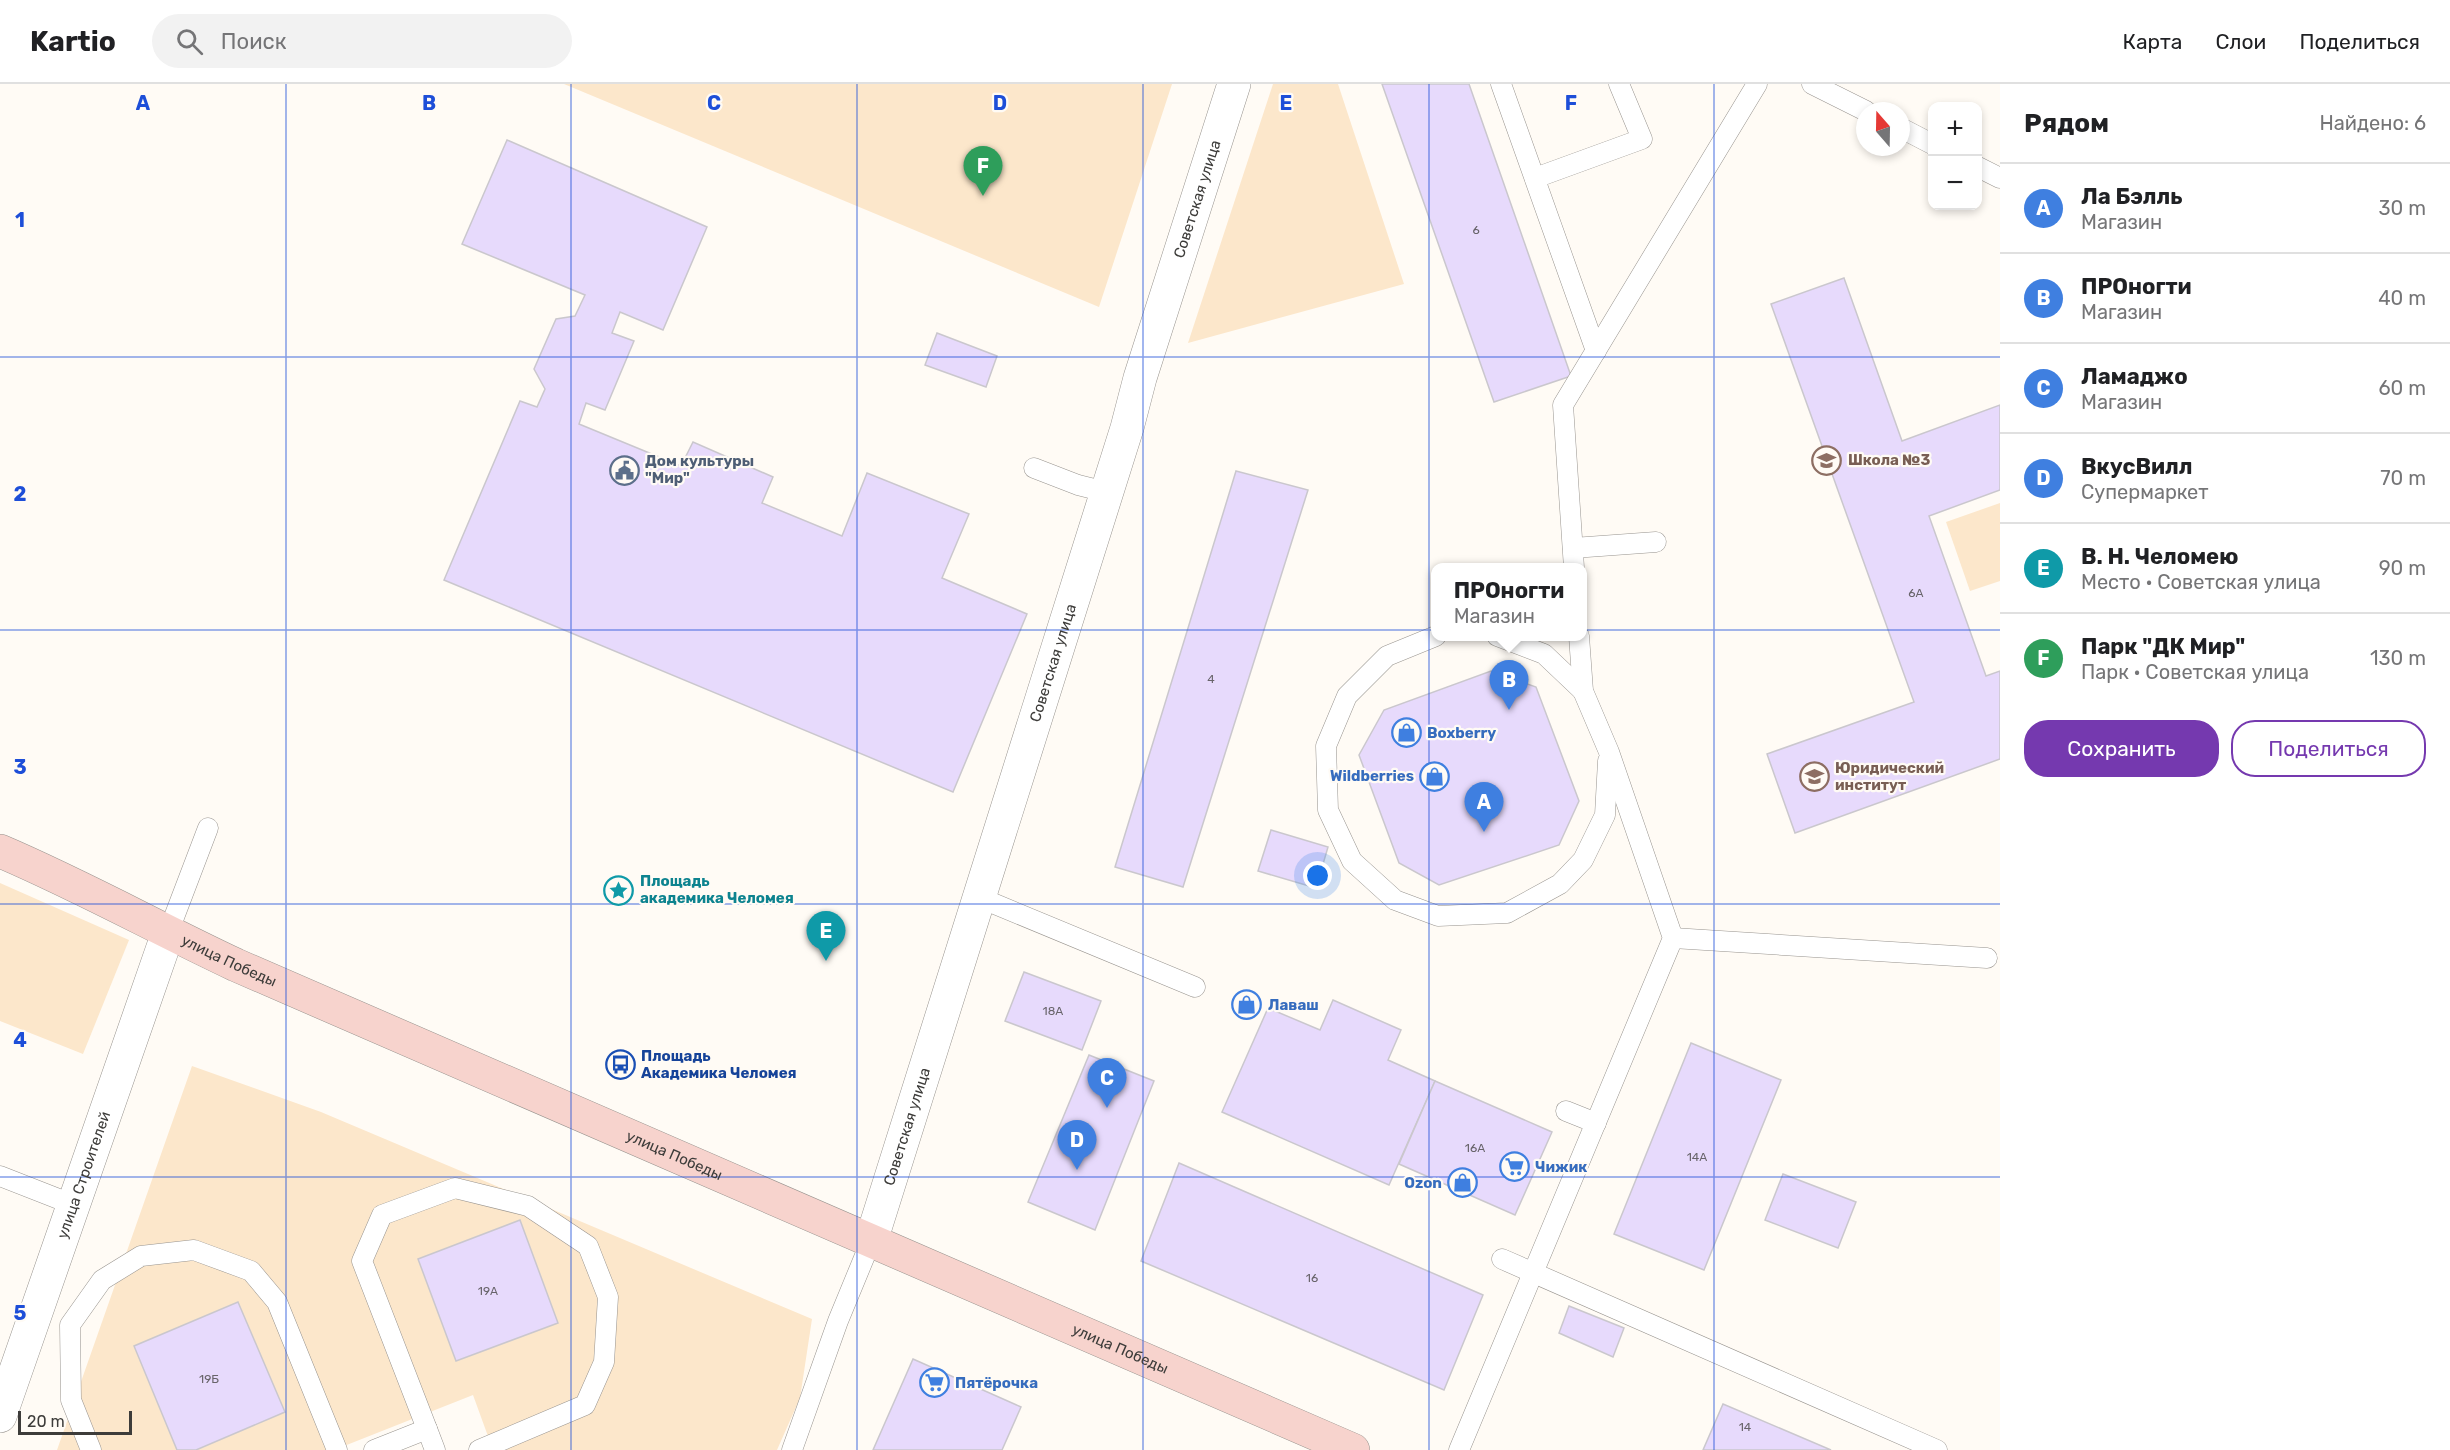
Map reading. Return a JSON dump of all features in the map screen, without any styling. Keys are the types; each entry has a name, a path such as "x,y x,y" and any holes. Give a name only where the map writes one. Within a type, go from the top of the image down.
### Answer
{"street":[{"name":"Советская улица","path":"871,1241 1234,84"},
{"name":"улица Победы","path":"0,851 54,874 236,965 1353,1450"},
{"name":"улица Строителей","path":"0,1416 168,933"}],"lane":[{"path":"1501,84 1596,351"},
{"path":"1535,178 1642,139 1619,84"},
{"path":"1575,563 1563,405 1757,84"},
{"path":"1812,84 1856,106"},
{"path":"1910,133 1928,142"},
{"path":"1982,170 1999,181"},
{"path":"1034,468 1078,485 1106,492"},
{"path":"1573,548 1656,542"},
{"path":"1431,638 1388,656 1347,696 1326,746 1328,810 1352,861 1395,900 1438,916 1507,913 1560,884 1583,860 1605,815 1609,753"},
{"path":"1510,641 1544,654 1583,691"},
{"path":"1459,1450 1596,1123 1668,974 1673,938 1609,753 1583,691 1579,641"},
{"path":"168,933 208,828"},
{"path":"978,897 1195,987"},
{"path":"1673,938 1988,958"},
{"path":"1566,1111 1596,1123"},
{"path":"0,1176 74,1205"},
{"path":"435,1450 362,1261 382,1215 455,1188 528,1206 588,1246 608,1297 604,1362 585,1405 479,1450"},
{"path":"792,1450 838,1321 871,1241"},
{"path":"91,1450 71,1400 70,1325 102,1280 121,1268 141,1256 194,1250 251,1271 277,1302 337,1450"},
{"path":"1502,1259 1936,1450"},
{"path":"374,1450 427,1428"}],"shaded area":[{"path":"564,84 1172,84 1099,307"},
{"path":"1273,84 1338,84 1404,284 1188,343"},
{"path":"2000,503 2000,581 1970,591 1946,522"},
{"path":"0,883 129,940 83,1054 0,1021"},
{"path":"192,1066 321,1112 812,1319 800,1398 777,1450 493,1450 473,1395 334,1450 57,1450"}],"building":[{"path":"1382,84 1469,84 1571,376 1494,402"},
{"name":"Дом культуры \"Мир\"","path":"507,140 707,227 663,330 620,312 612,333 634,341 605,410 586,403 579,424 681,466 693,442 773,477 762,503 842,536 867,473 969,514 942,578 1027,614 953,792 444,580 520,401 537,407 545,389 534,369 556,319 575,316 585,295 462,244"},
{"path":"1844,278 1902,441 2000,405 2000,490 1929,516 1986,676 2000,671 2000,759 1795,833 1767,754 1914,702 1771,304"},
{"path":"937,333 997,356 986,387 925,365"},
{"path":"1236,471 1308,490 1183,887 1115,867"},
{"path":"1491,671 1536,687 1579,801 1559,845 1439,885 1399,863 1359,755 1384,710"},
{"path":"1271,830 1328,847 1316,888 1258,871"},
{"path":"1024,972 1101,1001 1082,1050 1005,1021"},
{"path":"1333,1000 1401,1030 1388,1060 1435,1081 1389,1185 1222,1112 1268,1008 1320,1030"},
{"path":"1691,1043 1781,1080 1704,1270 1614,1234"},
{"path":"1089,1055 1154,1081 1095,1230 1028,1202"},
{"path":"1435,1081 1552,1132 1515,1215 1399,1164"},
{"path":"1179,1163 1483,1295 1444,1390 1141,1261"},
{"path":"1783,1174 1856,1202 1838,1248 1765,1220"},
{"path":"520,1220 558,1323 456,1361 418,1259"},
{"path":"238,1302 285,1412 196,1450 177,1450 134,1346"},
{"path":"1569,1306 1624,1328 1613,1357 1559,1333"},
{"name":"Пятёрочка","path":"913,1359 1021,1407 1002,1450 873,1450"},
{"path":"1723,1404 1831,1450 1703,1450"}],"place":[{"name":"Парк \"ДК Мир\"","path":"983,196"},
{"name":"Школа №3","path":"1827,460"},
{"name":"Дом культуры \"Мир\"","path":"624,470"},
{"name":"ПРОногти","path":"1509,710"},
{"name":"Boxberry","path":"1406,733"},
{"name":"Wildberries","path":"1435,776"},
{"name":"Юридический институт","path":"1814,777"},
{"name":"Ла Бэлль","path":"1484,832"},
{"name":"Площадь академика Челомея","path":"619,890"},
{"name":"В. Н. Челомею","path":"826,961"},
{"name":"Лаваш","path":"1247,1005"},
{"name":"Площадь Академика Челомея","path":"620,1065"},
{"name":"Ламаджо","path":"1107,1108"},
{"name":"Чижик","path":"1514,1167"},
{"name":"ВкусВилл","path":"1077,1170"},
{"name":"Ozon","path":"1463,1183"},
{"name":"Пятёрочка","path":"934,1383"}]}
